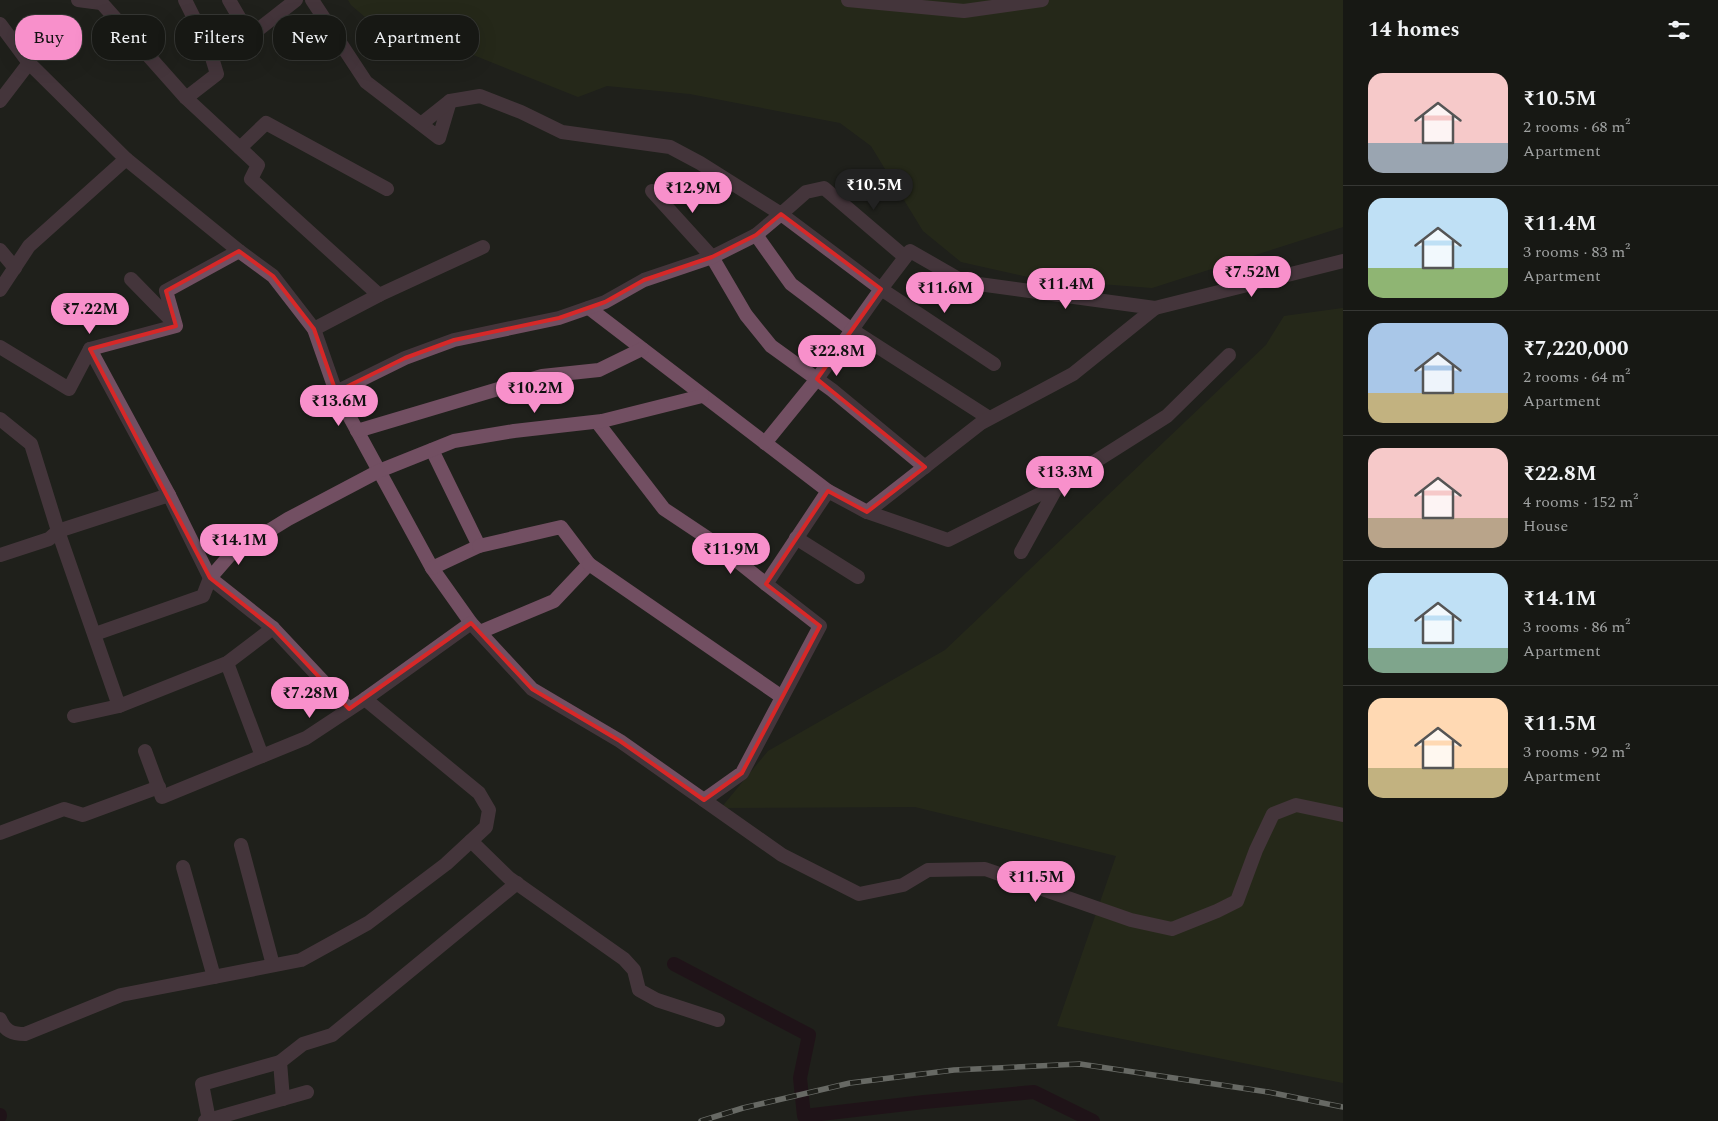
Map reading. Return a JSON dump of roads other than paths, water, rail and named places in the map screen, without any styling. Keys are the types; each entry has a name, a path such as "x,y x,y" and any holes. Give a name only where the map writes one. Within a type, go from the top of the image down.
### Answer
{"street":[{"path":"78,0 100,2 186,98 258,164 250,179 379,295"},
{"path":"185,0 192,15"},
{"path":"229,0 238,15"},
{"path":"263,26 296,0"},
{"path":"312,0 366,82 439,138 450,101"},
{"path":"848,0 964,11 1042,0"},
{"path":"0,24 29,63 126,159 239,251 273,276 314,329 336,392 432,568 475,627 532,689 620,741 782,855 859,894 902,885 928,870 985,868 1131,920 1172,929 1217,912 1237,900 1256,850 1273,814 1296,805 1343,815"},
{"path":"186,98 218,74 213,60"},
{"path":"0,102 29,63"},
{"path":"421,124 450,101 480,96 521,112 562,132 670,148 700,163 781,214 881,289 994,364"},
{"path":"240,148 266,123 387,189"},
{"path":"0,290 29,246 126,159"},
{"path":"336,392 405,358 454,340 559,318 605,302 644,280 712,257 756,236 806,192 824,188 905,257"},
{"path":"652,191 712,257 746,315 771,346 817,379 925,466"},
{"path":"756,236 791,284 852,330 989,418"},
{"path":"314,329 379,295 482,247"},
{"path":"0,250 15,268"},
{"path":"765,444 817,379 910,250 964,282 1155,308 1343,261"},
{"path":"176,326 166,291 239,251"},
{"path":"131,279 176,326"},
{"path":"589,308 828,491 866,512 948,540 1058,485 1167,416 1229,355"},
{"path":"866,512 981,423 1074,374 1155,308"},
{"path":"0,347 69,389 90,350 176,326"},
{"path":"357,431 542,376 599,370 642,349"},
{"path":"90,350 169,495 210,578 273,628 349,709"},
{"path":"95,634 202,596 210,578 230,554 288,519 379,471 454,441 514,431 597,422 702,396"},
{"path":"0,419 31,444 58,531 119,706"},
{"path":"597,422 664,509 715,543 820,626 742,773 704,800"},
{"path":"432,450 479,546"},
{"path":"1021,552 1058,485"},
{"path":"766,584 828,491"},
{"path":"0,555 50,539 58,531 169,495"},
{"path":"432,568 479,546 561,527 589,564 782,697"},
{"path":"796,538 858,577"},
{"path":"145,751 162,798 306,738 475,627 554,601 589,564"},
{"path":"74,716 119,706 227,664 273,628"},
{"path":"227,664 262,756"},
{"path":"0,1018 6,1029 13,1034 25,1034 121,995 301,960 368,922 446,864 486,827 489,810 479,793 365,699"},
{"path":"0,833 64,809 83,815 158,787"},
{"path":"471,841 516,884 624,959 634,970 640,990 648,996 718,1020"},
{"path":"241,845 273,965"},
{"path":"184,867 214,977"},
{"path":"307,1092 207,1120 202,1084 280,1062 303,1044 332,1035 516,884"},
{"path":"280,1062 283,1099"}],"waterway":[{"path":"674,964 809,1035 800,1078 804,1116 1034,1092 1093,1121"}],"railway":[{"path":"701,1121 743,1108 850,1083 954,1070 1080,1064 1268,1092 1343,1107"}]}
